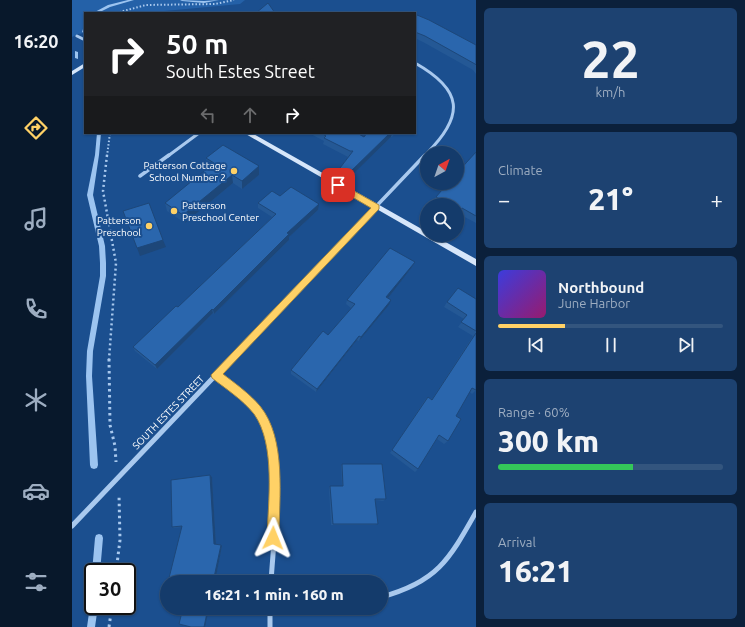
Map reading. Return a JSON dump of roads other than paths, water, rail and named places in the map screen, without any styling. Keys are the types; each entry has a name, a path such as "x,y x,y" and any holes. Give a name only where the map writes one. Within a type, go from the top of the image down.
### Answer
{"street":[{"path":"77,36 84,40"},
{"name":"SOUTH ESTES STREET","path":"416,64 428,70 441,81 451,96 454,107 454,117 451,124 434,146"},
{"path":"72,73 84,66"},
{"path":"140,176 197,134"},
{"path":"249,134 476,263"},
{"name":"SOUTH ESTES STREET","path":"72,526 420,160"},
{"path":"216,375 257,410 263,420 270,438 274,467 275,493 271,575"},
{"path":"388,596 413,588 431,576 446,562 476,512"},
{"path":"270,615 270,627"}],"waterway":[{"path":"97,12 109,6 132,0"},
{"path":"182,0 204,2 217,0"},
{"path":"76,52 77,58"},
{"path":"94,465 89,376 90,351 103,276 103,263 102,246 90,195 99,134"},
{"path":"97,563 99,538"},
{"path":"91,627 93,615"}],"place":[{"name":"Patterson Cottage School Number 2","path":"234,171"},
{"name":"Patterson Preschool Center","path":"174,211"},
{"name":"Patterson Preschool","path":"149,226"}]}
